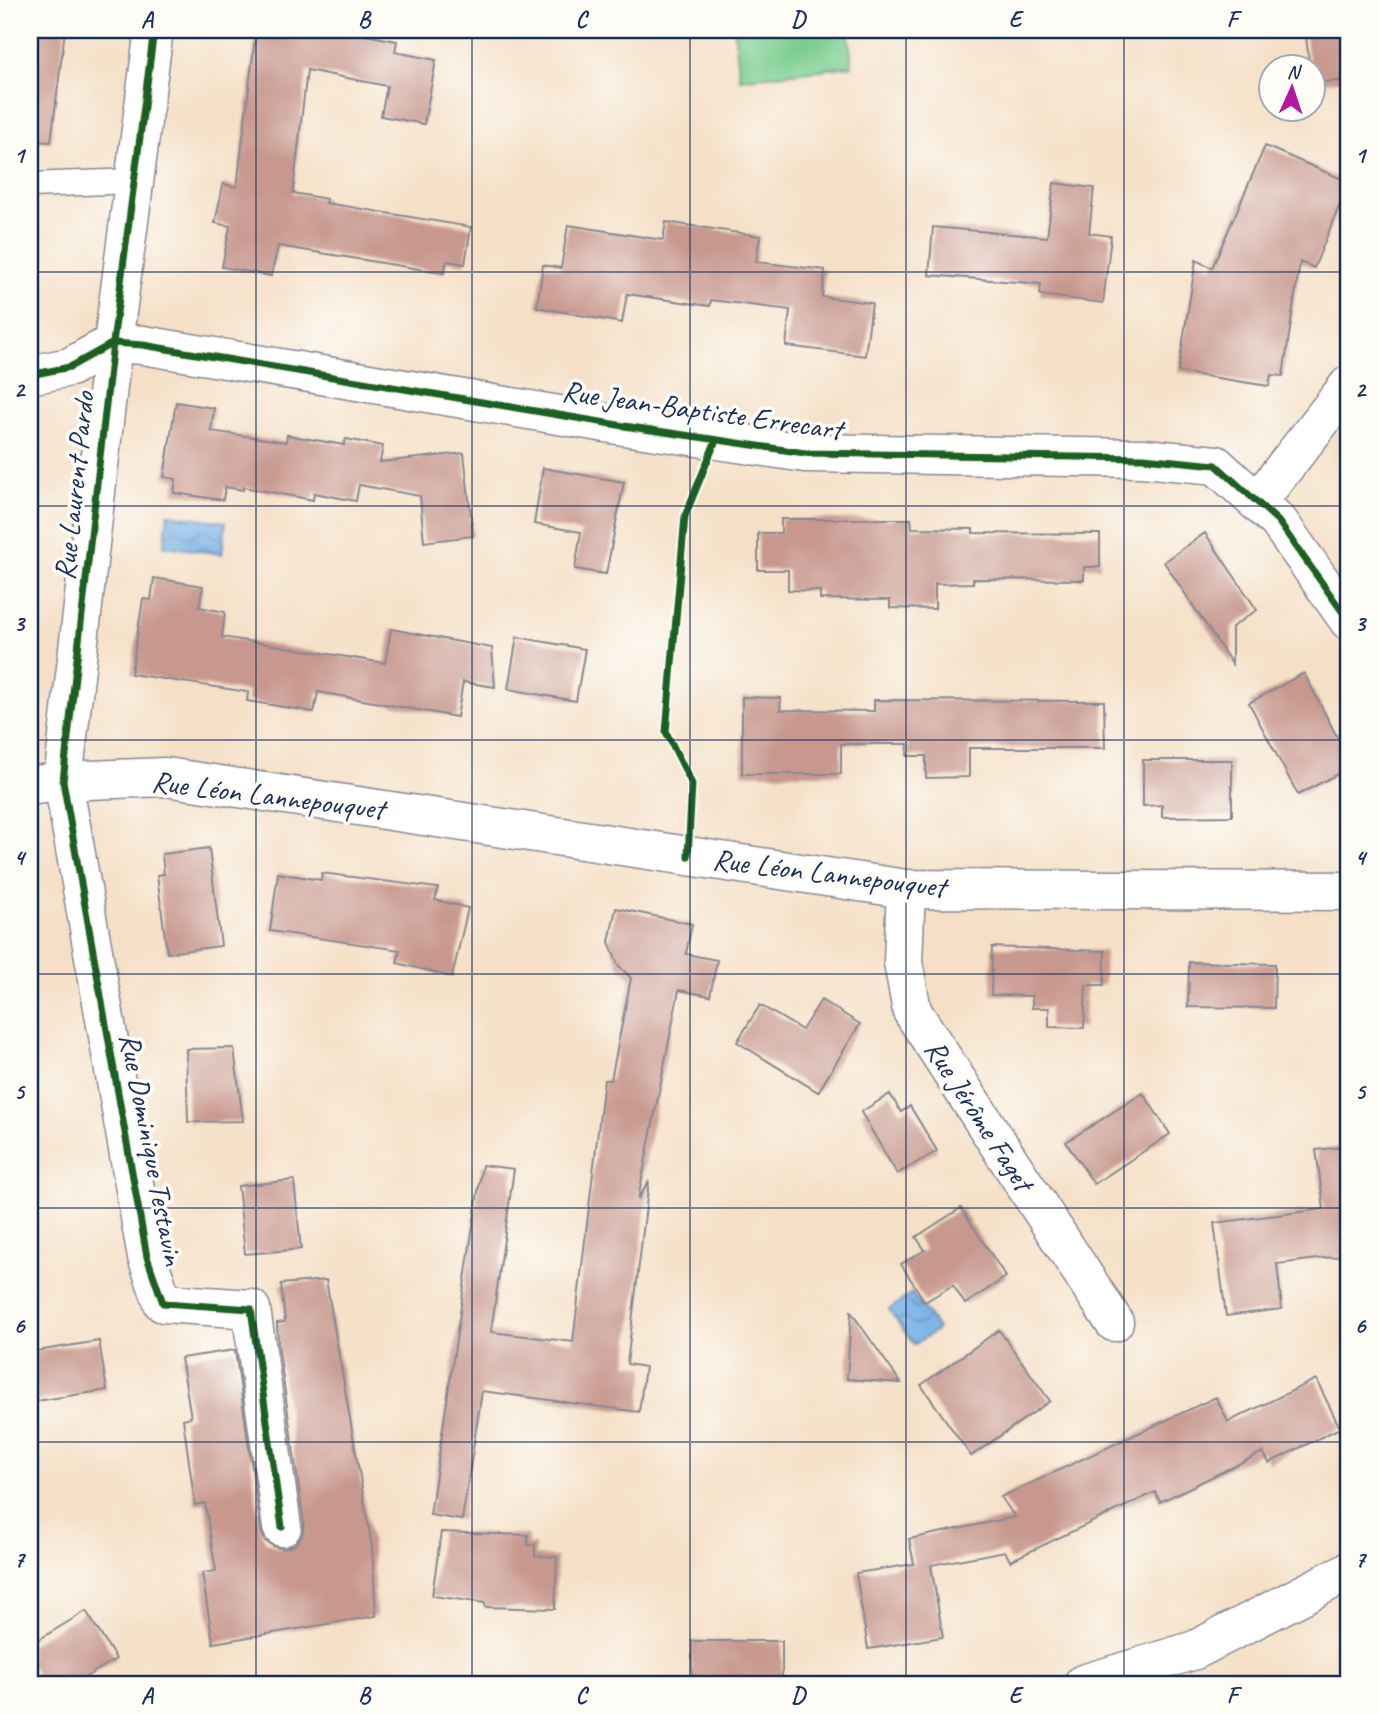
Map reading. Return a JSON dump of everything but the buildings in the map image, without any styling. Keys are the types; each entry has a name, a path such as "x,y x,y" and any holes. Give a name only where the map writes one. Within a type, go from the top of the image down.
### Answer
{"street":[{"name":"Rue Laurent Pardo","path":"47,784 113,343 154,30"},
{"path":"30,375 71,367 113,343"},
{"name":"Rue Jean-Baptiste Errecart","path":"113,343 143,345 624,426 804,453 1143,458 1216,465 1278,521 1349,621"},
{"path":"1258,501 1349,385"},
{"name":"Rue Léon Lannepouquet","path":"47,784 166,777 906,889 1349,891"},
{"name":"Rue Dominique Testavin","path":"47,784 147,1257 163,1303 251,1308 282,1527"},
{"name":"Rue Jérôme Faget","path":"906,889 903,962 912,1011 1114,1322"},
{"path":"1083,1684 1195,1650 1349,1571"}],"lane":[{"path":"30,185 134,181"}],"green space":[{"path":"734,30 848,30 852,66 740,79"}],"water":[{"path":"168,514 226,522 222,554 164,546"},
{"path":"912,1293 938,1329 914,1345 889,1310"}],"cycle path":[{"path":"154,30 113,343 63,781 147,1257 163,1303 251,1309 282,1527"},
{"path":"30,375 70,367 113,343 143,345 624,426 805,453 1143,458 1216,465 1278,521 1349,621"},
{"path":"688,856 692,784 666,732 685,516 716,440"}]}
